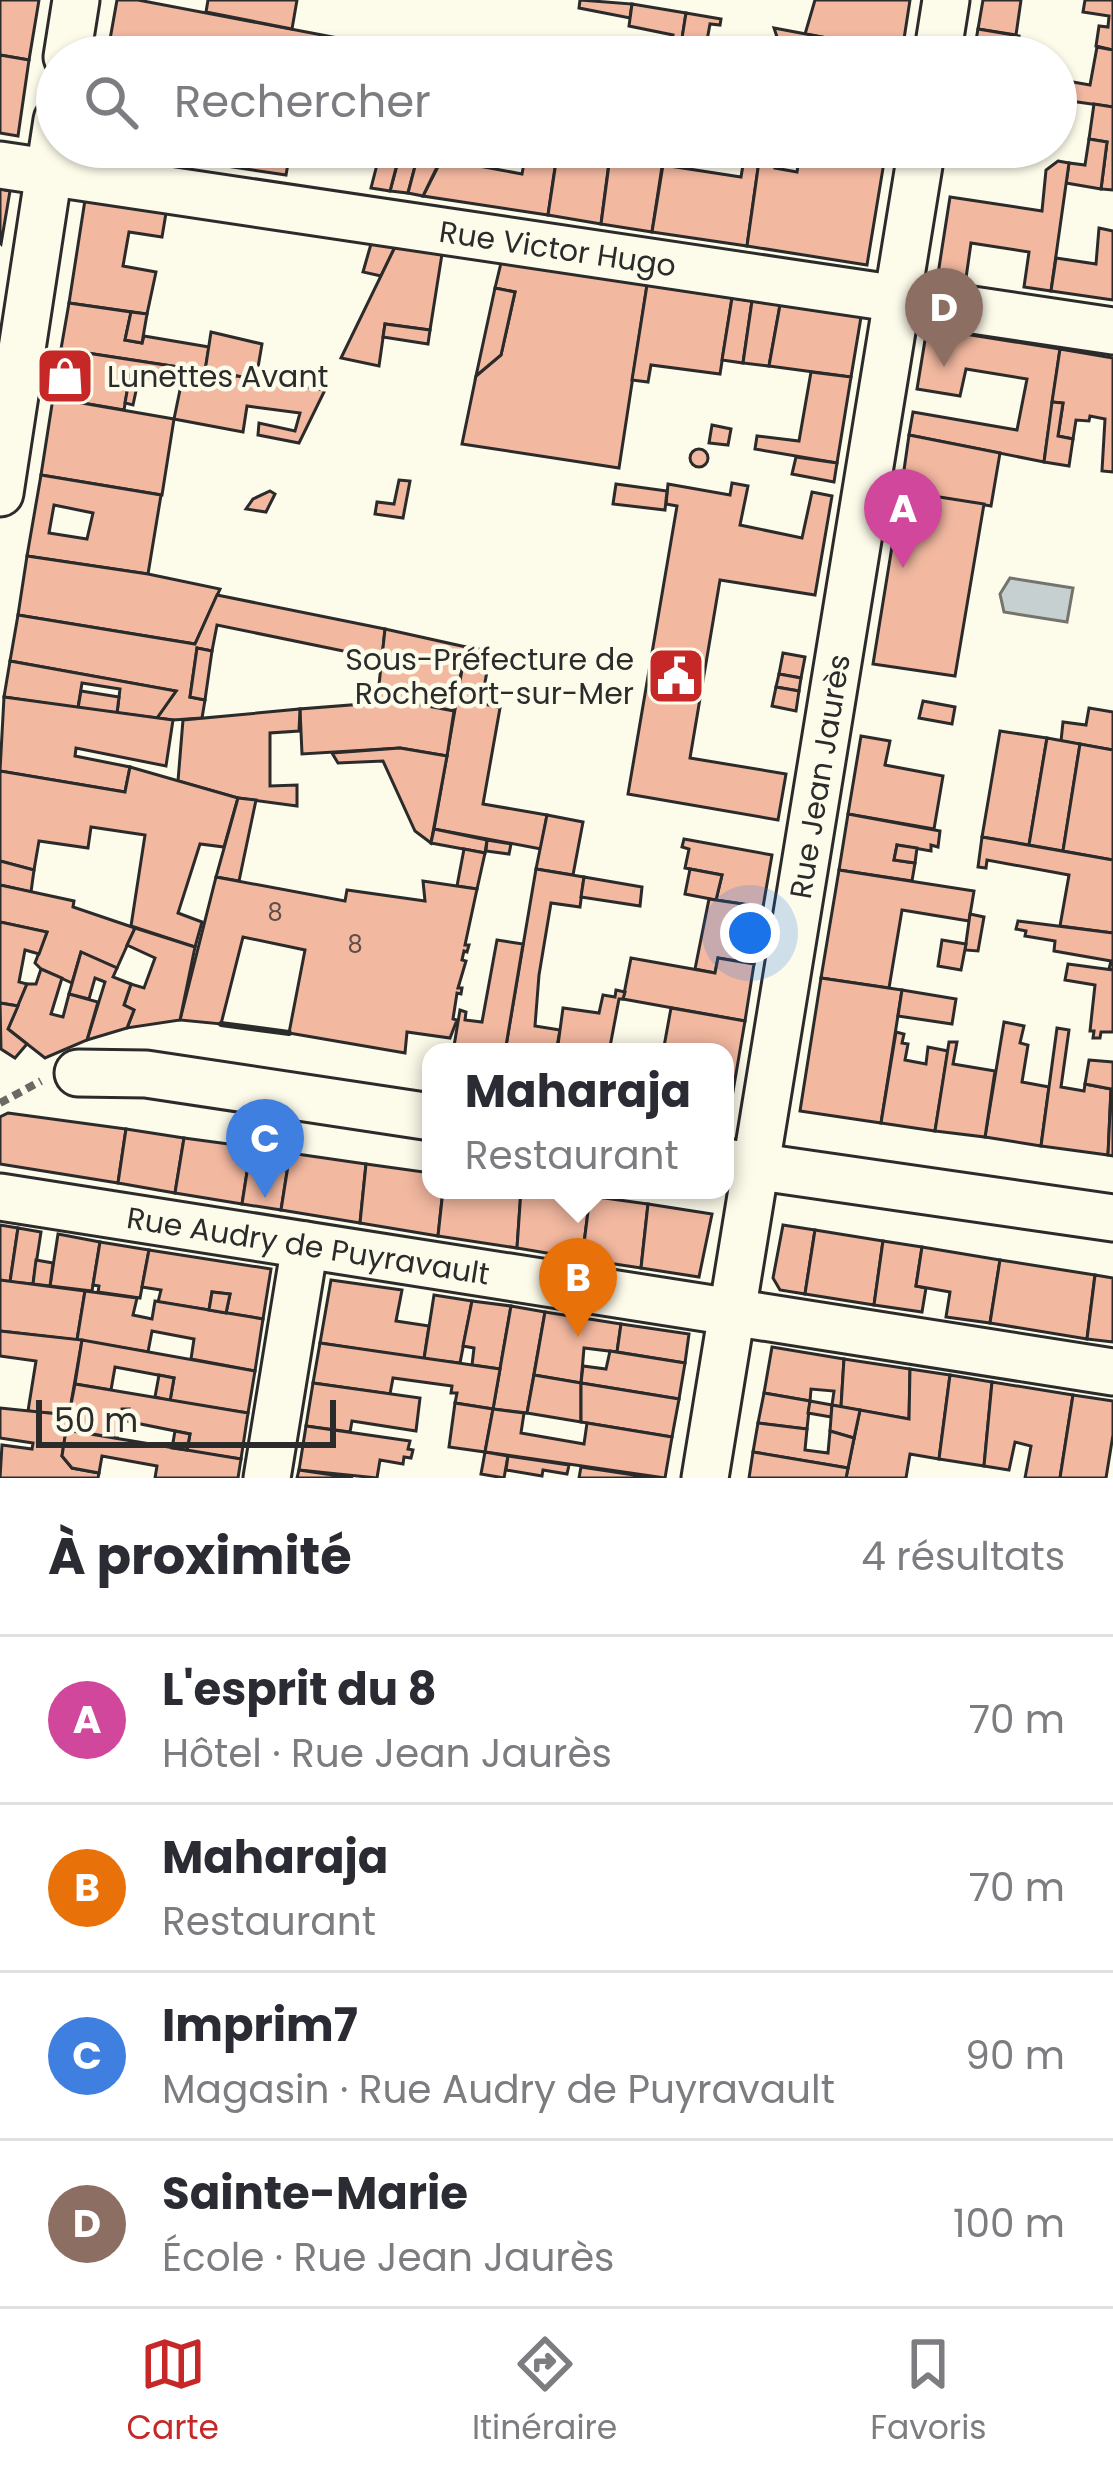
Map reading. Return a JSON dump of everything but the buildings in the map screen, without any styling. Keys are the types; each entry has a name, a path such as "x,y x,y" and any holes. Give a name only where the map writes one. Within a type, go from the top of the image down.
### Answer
{"street":[{"path":"70,36 76,0"},
{"path":"940,36 946,0"},
{"name":"Rue Victor Hugo","path":"0,165 1113,331"},
{"path":"0,493 50,168"},
{"name":"Rue Jean Jaurès","path":"706,1478 733,1312 741,1164 919,168"},
{"path":"78,1073 146,1074 422,1116"},
{"path":"741,1164 1113,1218"},
{"name":"Rue Audry de Puyravault","path":"0,1197 1113,1372"},
{"path":"267,1478 304,1245"}],"shaded area":[{"path":"1010,578 1073,588 1067,622 1004,612 1000,594"}],"wall":[{"path":"221,1024 289,1033"}],"place":[{"name":"Sainte-Marie","path":"944,367"},
{"name":"Lunettes Avant","path":"65,376"},
{"name":"L'esprit du 8","path":"903,568"},
{"name":"Sous-Préfecture de Rochefort-sur-Mer","path":"676,676"},
{"name":"Imprim7","path":"265,1198"},
{"name":"Maharaja","path":"578,1337"}]}
